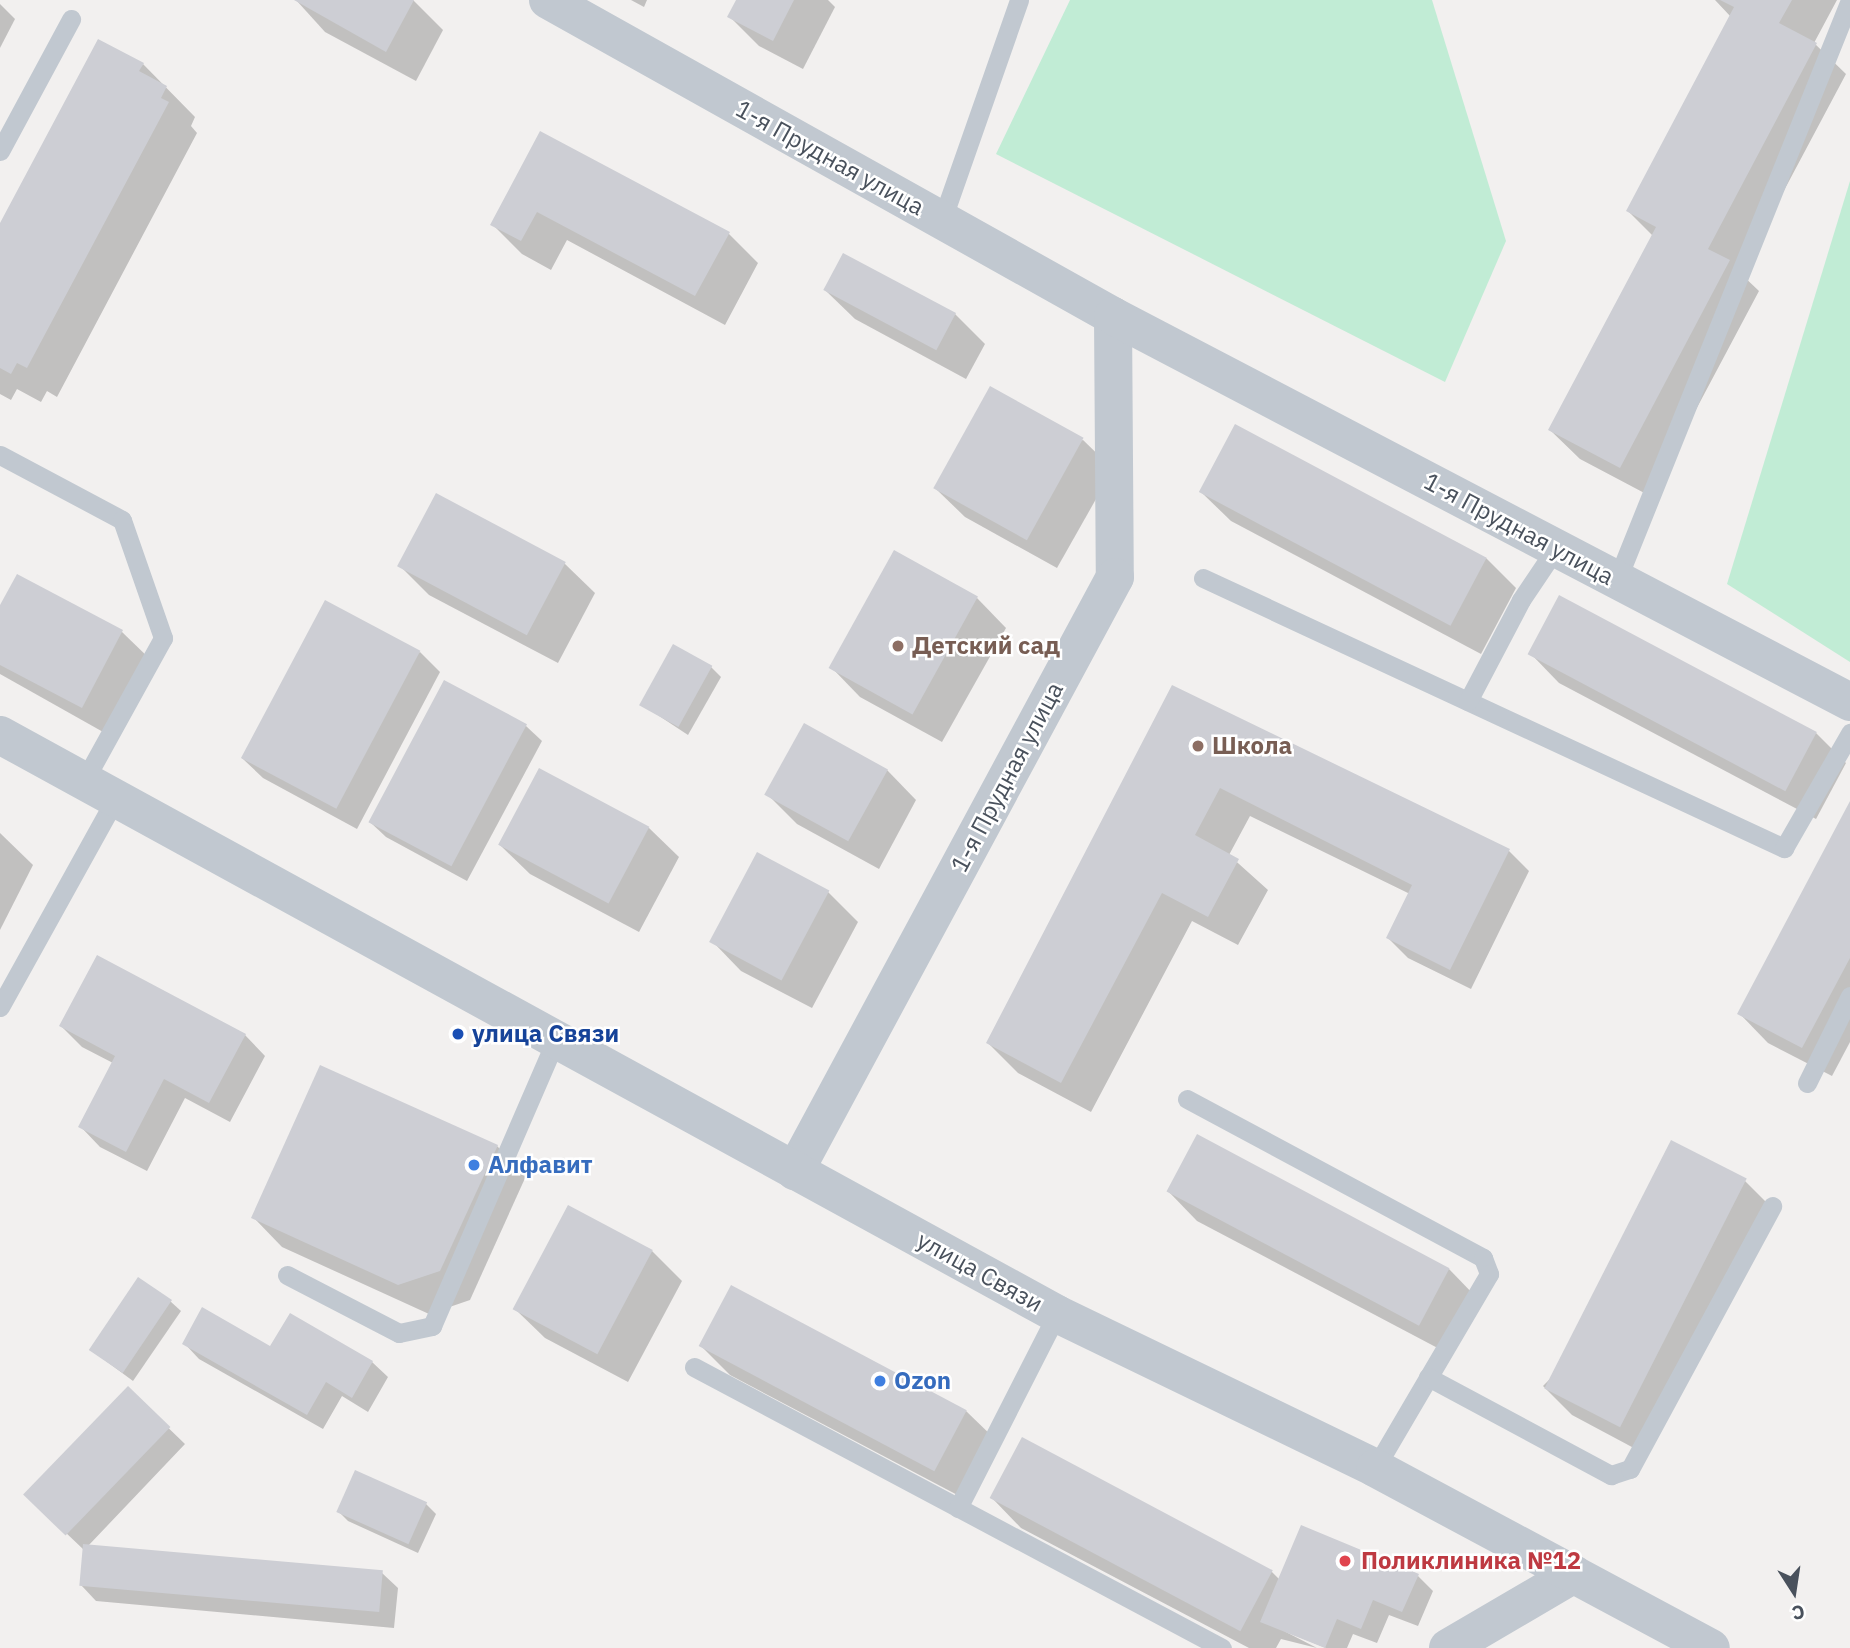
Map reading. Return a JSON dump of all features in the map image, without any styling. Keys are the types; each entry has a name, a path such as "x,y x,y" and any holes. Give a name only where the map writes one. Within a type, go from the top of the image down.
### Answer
{"street":[{"name":"1-я Прудная улица","path":"548,0 1113,316 1850,702"},
{"name":"1-я Прудная улица","path":"795,1171 1115,577 1113,316"},
{"name":"улица Связи","path":"0,735 1057,1314 1375,1468 1711,1648"},
{"path":"1448,1648 1574,1574"}],"lane":[{"path":"942,220 1019,0"},
{"path":"1616,580 1850,0"},
{"path":"0,151 71,19"},
{"path":"0,455 122,520 163,638 100,790 1,1003"},
{"path":"1468,701 1521,600 1556,548"},
{"path":"1203,578 1784,848 1850,733"},
{"path":"1807,1083 1850,996"},
{"path":"287,1275 399,1333 432,1326 556,1040"},
{"path":"1186,1099 1483,1258 1489,1274 1375,1468"},
{"path":"1427,1377 1611,1475 1630,1469 1772,1206"},
{"path":"958,1508 1057,1314"},
{"path":"694,1367 1222,1648"}],"green space":[{"path":"1070,0 1432,0 1506,241 1445,382 996,154"},
{"path":"1850,181 1850,662 1727,584"}],"building":[{"path":"294,0 414,0 386,52"},
{"path":"736,0 794,0 773,41 727,17"},
{"path":"1720,0 1792,0 1779,23 1817,43 1708,249 1730,260 1620,468 1548,430 1656,227 1626,211 1734,7"},
{"path":"98,39 144,63 139,71 167,86 161,98 169,102 27,368 17,363 11,374 0,368 0,223"},
{"path":"540,131 730,232 695,296 537,212 521,241 490,225"},
{"path":"843,253 956,313 936,350 823,290"},
{"path":"990,386 1084,438 1027,540 933,488"},
{"path":"1235,424 1487,558 1450,626 1199,492"},
{"path":"436,493 566,562 527,635 397,566"},
{"path":"894,550 978,597 913,715 829,668"},
{"path":"17,574 123,630 82,708 0,665 0,605"},
{"path":"1559,595 1817,732 1785,791 1528,654"},
{"path":"325,600 420,651 336,809 241,758"},
{"path":"673,644 712,666 678,727 639,705"},
{"path":"444,680 527,724 451,866 368,822"},
{"path":"1172,685 1510,849 1450,970 1386,938 1412,885 1220,788 1195,835 1239,859 1208,917 1162,893 1061,1083 986,1043"},
{"path":"804,723 888,770 848,841 764,795"},
{"path":"539,768 649,827 609,904 498,845"},
{"path":"1850,801 1850,958 1802,1048 1737,1014"},
{"path":"757,852 829,890 782,981 709,942"},
{"path":"97,955 246,1034 209,1103 164,1079 126,1152 78,1127 115,1056 59,1026"},
{"path":"320,1065 498,1145 440,1271 398,1285 251,1218"},
{"path":"1197,1134 1450,1268 1419,1326 1166,1191"},
{"path":"1671,1140 1747,1179 1620,1427 1544,1389"},
{"path":"568,1205 653,1250 597,1354 513,1309"},
{"path":"138,1277 172,1300 123,1373 89,1350"},
{"path":"731,1285 967,1410 934,1471 699,1346"},
{"path":"202,1307 270,1346 290,1313 373,1361 352,1398 326,1382 307,1415 182,1344"},
{"path":"128,1386 170,1427 66,1536 23,1495"},
{"path":"1022,1437 1273,1570 1240,1631 990,1498"},
{"path":"355,1470 427,1502 408,1544 336,1512"},
{"path":"1301,1525 1419,1574 1402,1612 1373,1600 1361,1629 1337,1619 1325,1648 1260,1622"},
{"path":"83,1544 383,1570 379,1612 79,1586"}],"place":[{"name":"Детский сад","path":"898,646"},
{"name":"Школа","path":"1198,746"},
{"name":"улица Связи","path":"458,1034"},
{"name":"Алфавит","path":"474,1165"},
{"name":"Ozon","path":"880,1381"},
{"name":"Поликлиника №12","path":"1345,1561"}]}
